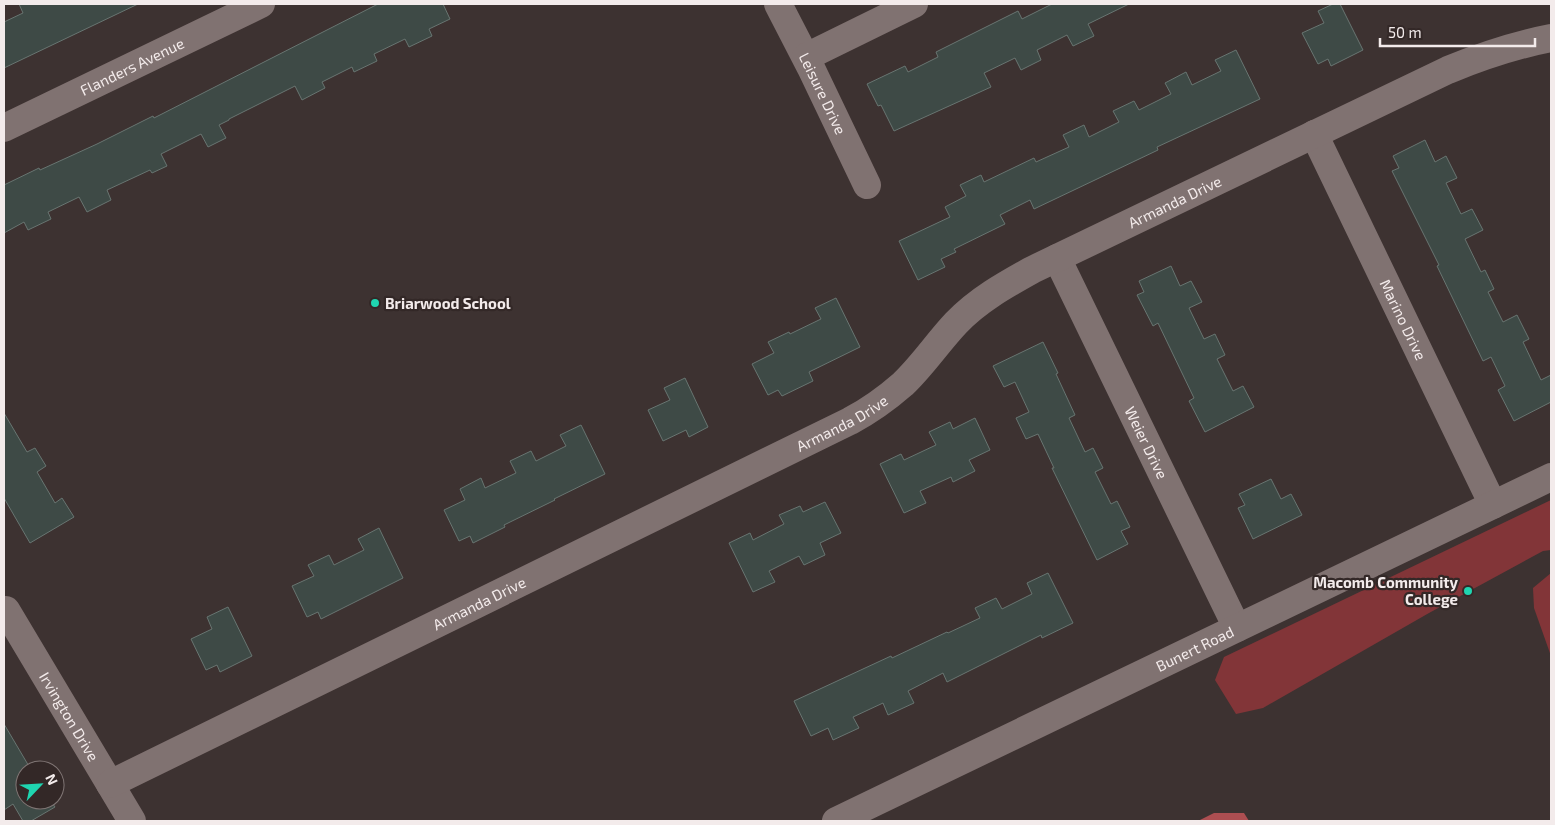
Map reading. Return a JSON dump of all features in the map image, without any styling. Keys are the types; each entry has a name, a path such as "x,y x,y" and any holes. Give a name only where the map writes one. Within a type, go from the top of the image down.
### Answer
{"street":[{"name":"Flanders Avenue","path":"4,128 261,4"},
{"name":"Leisure Drive","path":"778,4 806,56 866,184"},
{"path":"806,56 914,4"},
{"name":"Armanda Drive","path":"110,784 850,422 904,383 956,323 980,302 1004,286 1058,258 1448,70 1481,56 1551,38"},
{"name":"Marino Drive","path":"1314,134 1494,505"},
{"name":"Weier Drive","path":"1058,258 1237,628"},
{"name":"Bunert Road","path":"836,821 1551,476"},
{"name":"Irvington Drive","path":"6,610 132,821"}],"shaded area":[{"path":"1551,500 1551,550 1543,551 1429,613 1263,708 1236,714 1215,680 1224,657"},
{"path":"1551,573 1551,656 1534,608 1533,588"},
{"path":"1214,813 1244,813 1249,821 1198,821"}],"building":[{"path":"19,4 138,4 4,68 4,22 23,13"},
{"path":"378,4 443,4 450,19 429,29 432,36 409,47 405,39 374,54 377,61 354,72 352,67 322,82 325,88 302,100 295,86 229,119 219,125 226,138 208,147 201,134 161,154 167,166 152,173 150,170 107,190 111,200 87,212 79,197 48,212 51,219 28,230 24,222 4,233 4,185 97,144 153,116 154,118"},
{"path":"1052,4 1129,4 1088,24 1094,36 1073,46 1067,35 1037,50 1041,60 1021,70 1015,58 984,73 991,87 894,131 881,105 878,106 867,84 905,66 908,72 938,57 936,52 1018,11 1022,19"},
{"path":"1333,4 1340,4 1363,50 1331,66 1328,59 1318,64 1302,33 1324,23 1318,11"},
{"path":"1236,50 1260,99 1157,147 1158,150 1034,209 1030,200 1000,215 1005,224 954,249 956,252 941,259 945,267 918,280 899,241 950,217 945,207 966,196 960,185 981,175 984,182 1034,158 1036,162 1069,147 1063,135 1084,125 1089,137 1119,122 1113,111 1134,101 1139,110 1171,94 1165,83 1186,72 1192,85 1221,71 1215,60"},
{"path":"1425,140 1435,162 1446,156 1457,178 1446,183 1461,214 1472,209 1483,230 1465,239 1481,272 1485,270 1494,289 1488,292 1503,322 1517,315 1529,339 1523,342 1541,380 1551,375 1551,402 1514,421 1498,390 1505,386 1491,357 1483,361 1437,266 1439,265 1392,171 1399,168 1393,156"},
{"path":"1171,266 1180,286 1191,281 1202,302 1189,308 1204,339 1215,334 1225,355 1217,359 1233,391 1243,386 1254,407 1205,432 1189,401 1194,398 1158,323 1153,326 1137,295 1144,292 1139,281"},
{"path":"836,298 860,347 809,372 813,381 782,396 778,390 768,395 752,364 774,353 768,342 821,319 815,308"},
{"path":"1043,342 1075,415 1069,418 1085,452 1093,448 1103,468 1095,472 1111,504 1117,501 1130,527 1121,531 1128,544 1097,560 1052,468 1054,468 1038,434 1026,439 1016,418 1029,412 1015,382 1004,387 993,366"},
{"path":"685,378 708,427 689,437 686,430 663,441 648,410 670,400 664,388"},
{"path":"4,413 27,452 35,448 46,466 37,472 55,503 62,498 74,517 30,543 4,498"},
{"path":"975,418 990,450 969,460 975,471 953,482 951,477 920,491 926,503 904,513 880,464 901,454 904,460 936,445 929,432 950,422 953,429"},
{"path":"581,425 605,474 504,525 505,527 473,543 470,536 459,541 444,510 465,500 460,489 481,478 485,488 516,473 510,461 531,451 536,461 566,446 560,435"},
{"path":"1271,479 1281,499 1291,494 1302,515 1253,539 1238,508 1245,505 1239,494"},
{"path":"825,502 841,533 820,543 825,555 804,565 799,556 769,571 775,582 753,592 729,543 750,533 753,540 784,524 779,515 800,506 803,512"},
{"path":"379,528 403,578 321,619 318,612 307,617 292,586 314,576 308,565 329,555 334,565 364,550 358,539"},
{"path":"1048,573 1073,623 1042,638 1041,635 947,682 943,673 908,691 914,703 888,715 883,703 853,717 859,728 833,740 828,728 811,736 794,701 891,656 892,658 980,618 975,608 996,598 1002,609 1032,594 1027,583"},
{"path":"228,607 252,656 220,672 217,665 206,670 191,639 212,629 207,617"},
{"path":"4,724 25,760 15,760 15,807 13,804 4,810"},
{"path":"17,810 50,810 31,821 23,821"}],"place":[{"name":"Briarwood School","path":"375,303"},
{"name":"Macomb Community College","path":"1468,591"}]}
